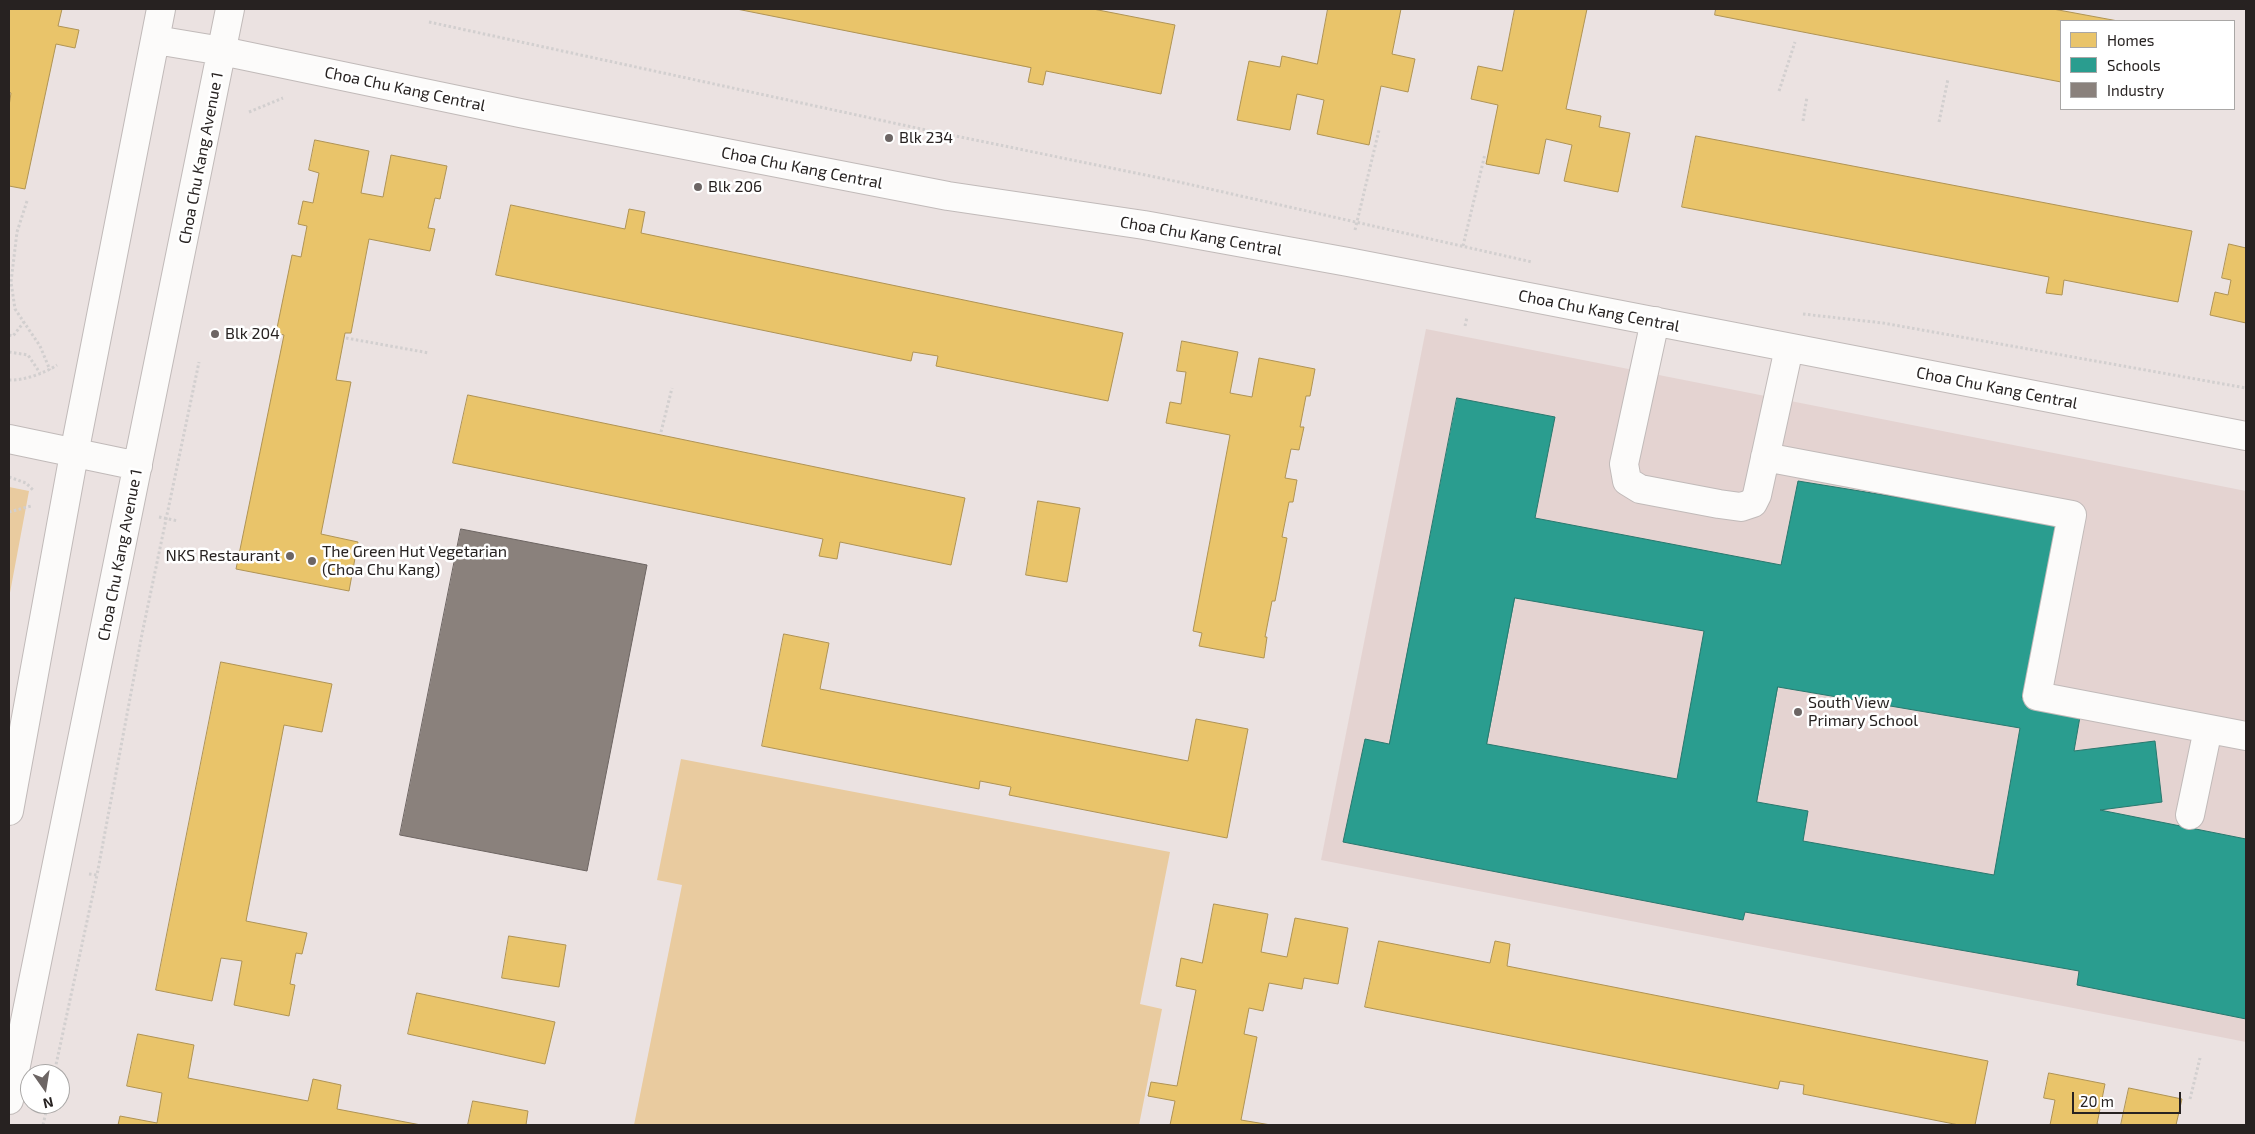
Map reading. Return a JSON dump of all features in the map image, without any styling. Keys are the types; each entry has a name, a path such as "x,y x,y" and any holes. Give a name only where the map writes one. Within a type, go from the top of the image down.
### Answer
{"street":[{"path":"9,811 74,454 161,9"},
{"name":"Choa Chu Kang Avenue 1","path":"9,1100 230,9"},
{"name":"Choa Chu Kang Central","path":"156,40 222,51 520,114 948,196 1144,225 1348,262 2246,436"},
{"path":"1655,321 1624,464 1627,481 1640,489 1741,507 1753,504 1757,495 1789,348"},
{"path":"9,439 138,466"},
{"path":"1765,457 2072,515 2037,696 2246,736"},
{"path":"2190,815 2208,729"}],"path":[{"path":"429,22 912,127 1169,180 1540,263"},
{"path":"1779,91 1795,42"},
{"path":"1939,122 1948,79"},
{"path":"1803,121 1807,97"},
{"path":"1348,262 1379,130"},
{"path":"1455,283 1485,154"},
{"path":"27,200 17,232 11,282 14,309 40,346 50,370"},
{"path":"1793,312 1883,323 2246,388"},
{"path":"9,335 13,336 24,322"},
{"path":"346,338 429,353"},
{"path":"9,352 28,355 40,373"},
{"path":"9,380 16,381 50,370 63,361"},
{"path":"56,1064 97,875 142,634 200,362"},
{"path":"661,432 672,388"},
{"path":"9,477 26,483 37,495"},
{"path":"9,512 35,505"},
{"path":"56,871 97,875"},
{"path":"2190,1099 2200,1058"}],"shaded area":[{"name":"South View Primary School","path":"1426,329 2246,491 2246,1042 1321,860"},
{"path":"9,487 29,491 9,598"},
{"path":"681,759 1170,852 1140,1004 1162,1009 1139,1125 634,1125 682,885 657,880"}],"building: Homes":[{"path":"9,9 62,9 58,26 79,30 75,48 56,44 25,189 9,186 9,106 11,93 9,92"},
{"path":"737,9 1093,9 1175,25 1161,94 1046,71 1043,85 1028,82 1031,68"},
{"path":"1328,9 1401,9 1392,54 1415,59 1408,92 1381,86 1369,145 1317,134 1324,100 1297,94 1290,130 1237,120 1249,61 1280,67 1282,56 1317,64"},
{"path":"1515,9 1587,9 1566,109 1601,116 1599,127 1630,133 1618,192 1564,181 1572,145 1546,139 1539,174 1486,164 1498,105 1471,99 1478,66 1502,71"},
{"path":"1716,9 2053,9 2113,20 2060,20 2060,82 1715,15"},
{"path":"1696,136 2192,231 2178,302 2064,280 2062,295 2046,293 2049,277 1682,207"},
{"path":"315,140 369,151 361,193 383,197 391,155 447,166 440,199 435,198 428,228 435,229 430,251 369,239 351,333 345,333 336,380 351,382 321,534 358,542 349,591 236,569 284,335 276,333 292,255 301,257 307,226 298,224 303,201 313,203 319,173 309,170"},
{"path":"511,205 625,229 629,209 645,212 641,233 1123,333 1108,401 936,366 938,356 913,352 911,361 496,275"},
{"path":"2229,244 2246,248 2246,323 2210,315 2215,292 2228,295 2231,280 2222,278"},
{"path":"1182,341 1238,352 1230,393 1252,397 1259,358 1315,369 1310,396 1306,396 1300,427 1304,427 1299,450 1291,449 1285,478 1297,480 1293,502 1289,502 1282,537 1287,538 1275,601 1272,601 1265,637 1267,637 1264,658 1199,646 1202,633 1193,631 1230,435 1166,423 1170,402 1181,404 1186,372 1177,371"},
{"path":"468,395 965,498 951,565 840,542 837,559 819,556 823,539 453,463"},
{"path":"1038,501 1080,508 1067,582 1026,575"},
{"path":"784,634 829,643 820,689 1188,761 1196,719 1248,729 1227,838 1009,795 1011,787 980,781 979,789 762,746"},
{"path":"221,662 332,684 322,732 284,725 246,921 307,933 302,954 296,953 290,984 295,985 289,1016 234,1005 242,961 221,958 212,1001 156,990"},
{"path":"1214,904 1268,914 1261,952 1287,957 1295,918 1348,928 1338,984 1304,978 1302,989 1269,983 1263,1011 1249,1008 1244,1034 1257,1037 1241,1120 1271,1125 1170,1125 1175,1101 1148,1096 1151,1082 1177,1086 1196,990 1176,986 1181,958 1202,963"},
{"path":"509,936 566,945 559,987 502,978"},
{"path":"1379,941 1490,963 1495,941 1510,944 1507,966 1988,1061 1975,1125 1959,1125 1803,1094 1804,1085 1780,1081 1778,1089 1365,1007"},
{"path":"417,993 555,1022 545,1064 408,1034"},
{"path":"138,1034 194,1045 188,1078 308,1101 313,1079 341,1085 337,1109 421,1125 118,1125 120,1116 157,1123 162,1093 127,1086"},
{"path":"2049,1073 2105,1084 2097,1124 2103,1125 2050,1125 2055,1100 2044,1098"},
{"path":"2129,1088 2182,1099 2176,1125 2121,1125"},
{"path":"473,1101 528,1111 526,1125 468,1125"}],"building: Schools":[{"path":"1457,398 1555,417 1535,518 1781,565 1798,481 2057,523 2022,698 2081,711 2074,751 2155,741 2162,802 2100,810 2246,839 2246,1019 2077,985 2079,971 1745,912 1743,920 1343,842 1365,739 1389,744","holes":["1515,598 1704,631 1677,779 1487,744","1778,687 2020,728 1994,875 1803,841 1808,811 1757,802"]}],"building: Industry":[{"path":"461,529 647,565 587,871 400,835"}],"place":[{"name":"Blk 234","path":"889,138"},
{"name":"Blk 206","path":"698,187"},
{"name":"Blk 204","path":"215,334"},
{"name":"NKS Restaurant","path":"290,556"},
{"name":"The Green Hut Vegetarian (Choa Chu Kang)","path":"312,561"},
{"name":"South View Primary School","path":"1798,712"}]}
